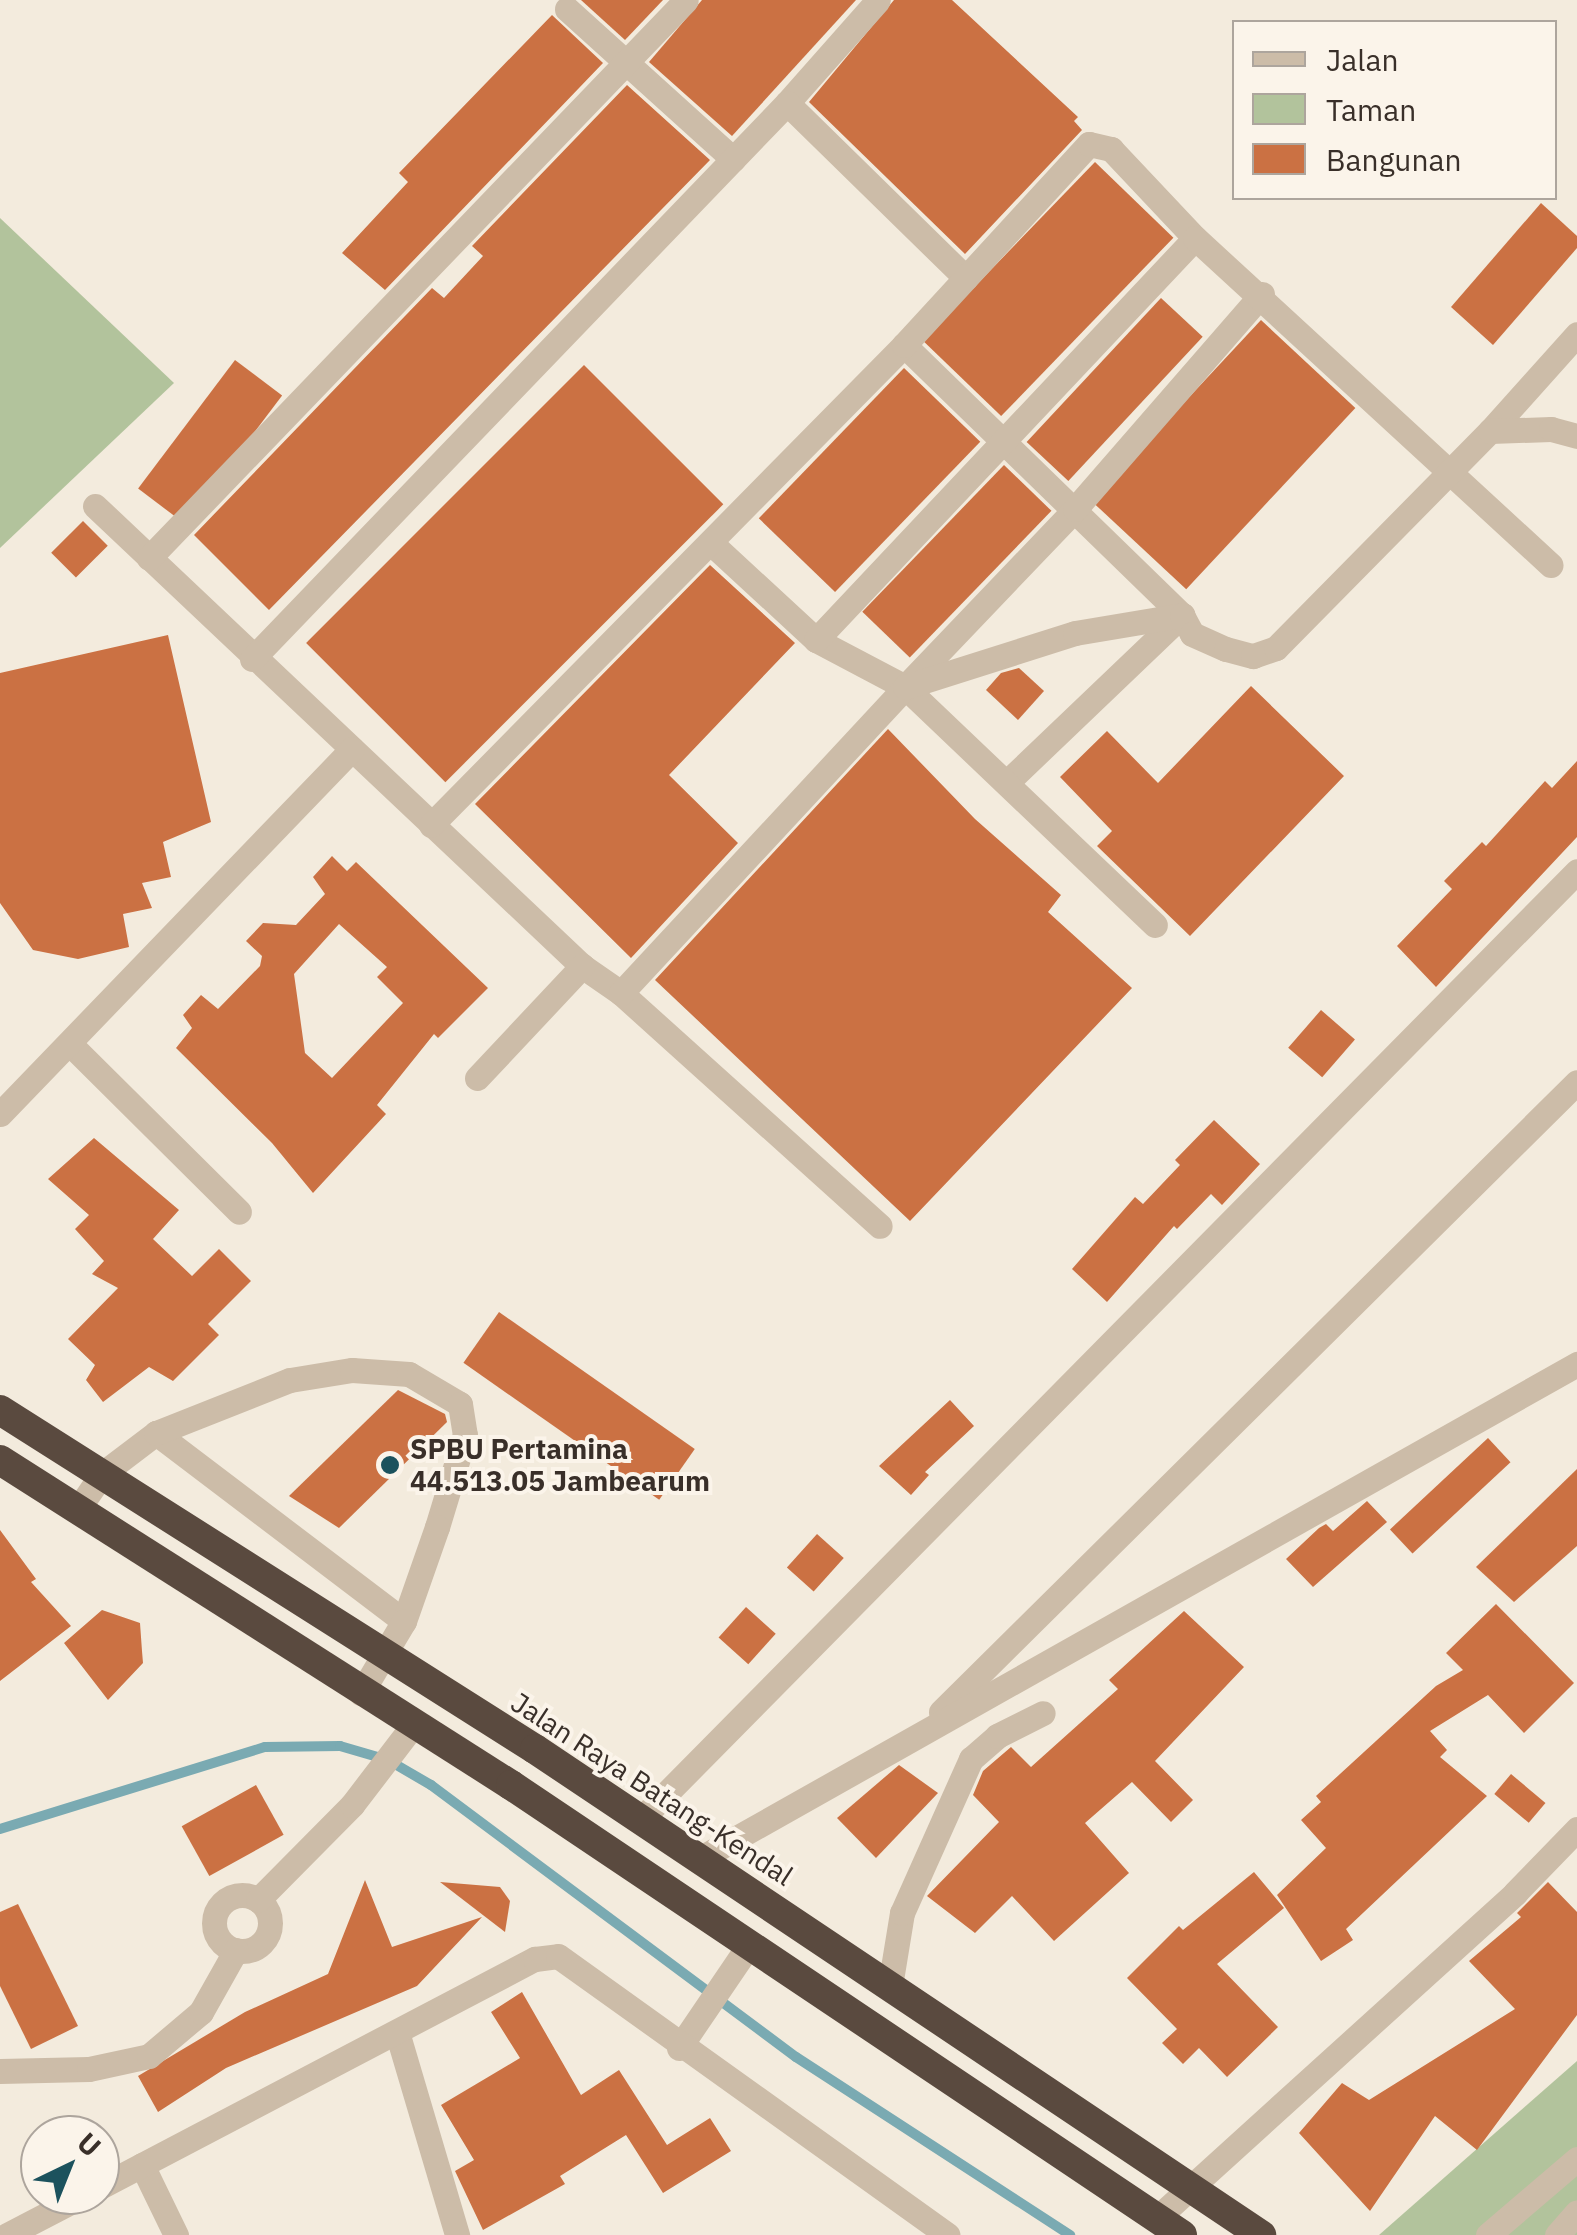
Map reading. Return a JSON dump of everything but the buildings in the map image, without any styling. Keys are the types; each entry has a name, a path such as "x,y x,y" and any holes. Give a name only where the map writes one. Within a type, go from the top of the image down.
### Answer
{"highway":[{"name":"Jalan Raya Batang-Kendal","path":"0,1410 701,1858 1261,2235"},
{"path":"0,1460 361,1693 406,1736 749,1945 1169,2226"}],"street":[{"path":"149,558 686,0"},
{"path":"252,658 787,104 878,0"},
{"path":"568,8 733,159"},
{"path":"787,104 966,278"},
{"path":"431,825 904,346 1089,144 1110,149 1195,238 1262,294 1449,474 1552,565"},
{"path":"816,640 1002,438 1195,238"},
{"path":"621,993 1075,509 1262,294"},
{"path":"904,346 1075,509 1182,616 1192,634 1252,656 1276,648 1449,474 1577,334"},
{"path":"1490,431 1551,428 1577,436"},
{"path":"95,506 582,966 621,993 880,1226"},
{"path":"711,543 816,640 905,687 1155,925"},
{"path":"905,687 1075,633 1182,616"},
{"path":"1006,783 1182,616"},
{"path":"0,1114 352,749"},
{"path":"641,1819 1577,870"},
{"path":"477,1078 582,966"},
{"path":"70,1044 239,1212"},
{"path":"912,1740 1577,1082"},
{"path":"701,1858 1577,1364"},
{"path":"78,1509 102,1474 156,1433 257,1390 352,1370 410,1374 460,1404 465,1436 404,1621 361,1693"},
{"path":"156,1433 404,1621"},
{"path":"890,1986 902,1913 970,1759 997,1736 1043,1713"},
{"path":"236,1950 218,1938 214,1917 227,1899 258,1900 352,1806 406,1736"},
{"path":"1169,2226 1192,2189 1577,1829"},
{"path":"0,2071 89,2069 149,2056 202,2012 236,1950 265,1939 270,1918 258,1900"},
{"path":"685,2042 749,1945"},
{"path":"120,2177 535,1960 558,1956 685,2042 948,2235"},
{"path":"397,2032 456,2235"},
{"path":"1489,2235 1577,2160"},
{"path":"142,2165 176,2235"},
{"path":"1558,2235 1577,2212"},
{"path":"8,2235 46,2215"}],"green space":[{"path":"0,218 174,383 0,548"},
{"path":"1577,2061 1577,2235 1379,2235"}],"waterway":[{"path":"0,1829 265,1747 340,1746 388,1760 431,1785 796,2057 1070,2235"}],"place":[{"name":"SPBU Pertamina 44.513.05 Jambearum","path":"390,1465"}]}
